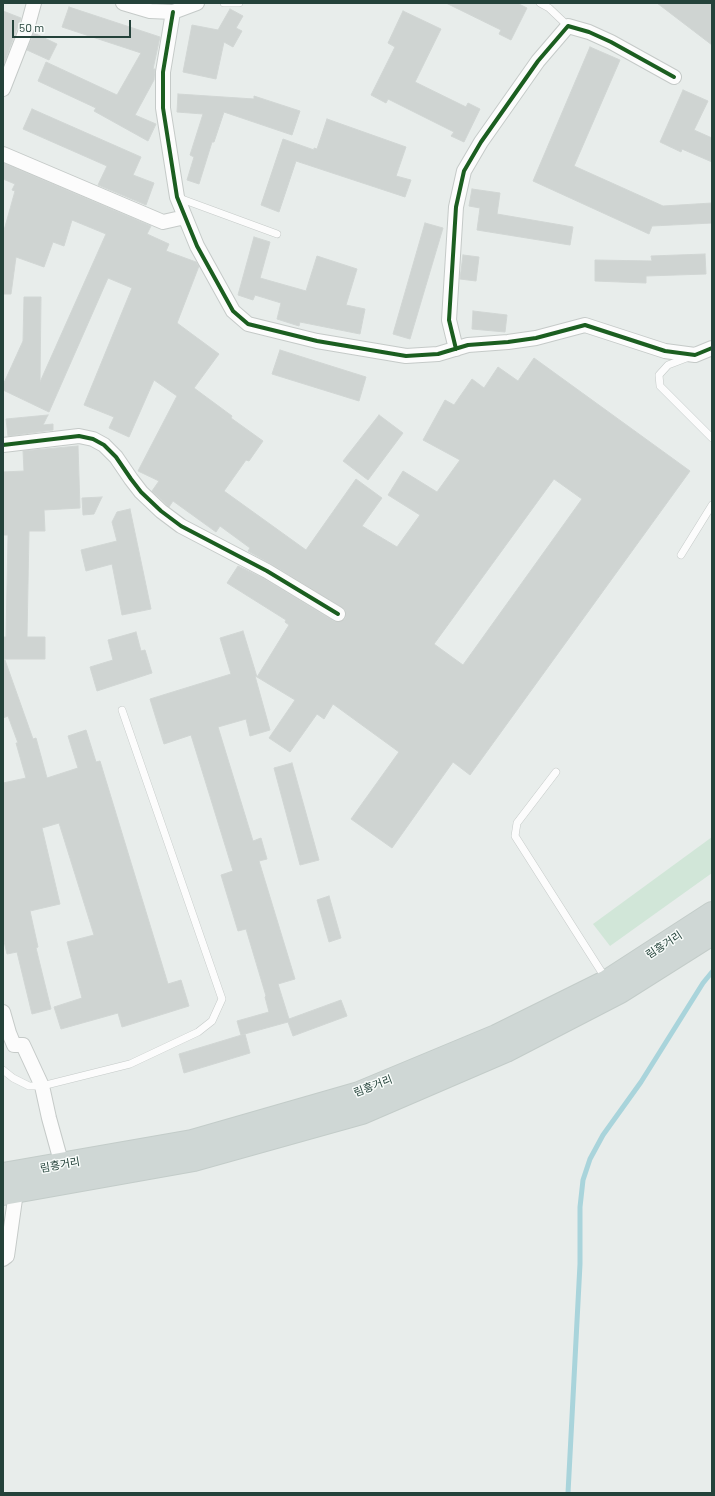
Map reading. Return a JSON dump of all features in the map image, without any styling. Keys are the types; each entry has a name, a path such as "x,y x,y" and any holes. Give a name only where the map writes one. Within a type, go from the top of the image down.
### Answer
{"main road":[{"name":"림흥거리","path":"3,1174 62,1165 192,1141 359,1093 496,1036 607,981 712,913"},
{"name":"림흥거리","path":"9,1193 194,1160 362,1112 506,1051 620,992 712,934"}],"street":[{"path":"3,89 28,25 34,3"},
{"path":"124,3 150,11 173,12 197,3"},
{"path":"173,12 163,72 163,108 177,197 197,246 233,311 248,324 317,341 406,356 438,354 468,345 536,338 585,325 665,351 695,355 712,348"},
{"path":"456,348 449,320 456,207 464,171 481,142 538,61 568,26 589,32 611,42 674,77"},
{"path":"3,154 163,222 185,218"},
{"path":"3,445 79,436 93,439 104,445 116,457 141,492 161,511 182,526 268,571 338,614"},
{"path":"3,1012 8,1033 14,1044 23,1045 42,1086 62,1165"},
{"path":"3,1259 7,1256 9,1193"}],"lane":[{"path":"224,3 239,3"},
{"path":"540,3 549,8 568,26"},
{"path":"177,197 277,234"},
{"path":"695,355 668,364 659,375 660,386 712,438"},
{"path":"681,555 712,505"},
{"path":"3,1070 13,1078 29,1086 42,1086 130,1064 198,1032 212,1021 222,999 122,710"},
{"path":"556,772 517,823 515,836 607,981"}],"green space":[{"path":"712,837 712,873 610,946 593,924"}],"building":[{"path":"446,3 517,3 527,8 511,40 499,34 501,30"},
{"path":"657,3 712,3 712,45"},
{"path":"69,7 160,37 153,69 155,69 154,80 135,115 156,124 148,141 94,111 96,108 38,81 46,62 117,95 141,53 62,27"},
{"path":"230,9 243,16 236,28 242,31 233,47 224,42 216,79 183,72 192,25 218,30"},
{"path":"3,11 21,18 3,66"},
{"path":"403,11 441,29 415,82 466,107 468,103 480,109 464,142 451,136 454,132 388,99 386,103 371,95 395,47 388,43"},
{"path":"34,33 57,44 49,60 27,50"},
{"path":"590,47 620,60 574,166 663,206 712,203 712,223 652,226 649,234 533,181"},
{"path":"683,90 708,101 694,130 712,138 712,162 682,149 681,152 660,142"},
{"path":"178,94 254,99 254,96 300,111 292,135 224,112 214,142 212,142 199,184 187,180 194,157 190,155 203,114 177,112"},
{"path":"32,109 141,157 133,175 154,183 146,205 98,185 107,166 23,129"},
{"path":"327,119 406,147 396,176 411,180 405,197 296,161 279,212 261,205 283,139 314,150 314,148 317,149"},
{"path":"3,163 151,226 147,234 169,244 166,251 196,262 199,266 177,323 219,354 194,388 232,416 231,418 263,441 249,461 246,460 224,491 306,550 356,479 382,498 362,526 397,547 420,515 388,495 403,471 437,492 460,460 423,440 445,400 454,405 472,379 484,388 498,367 518,381 534,358 690,471 470,775 453,762 392,848 351,819 399,752 333,704 324,719 317,714 290,752 269,738 295,700 257,677 289,625 285,622 286,620 227,583 238,566 263,578 334,621 338,622 345,619 345,610 248,551 250,548 220,526 216,532 173,501 169,507 152,491 159,481 138,471 177,396 154,380 129,437 109,428 114,417 84,405 132,288 108,278 49,412 3,390 3,385 23,341 24,297 41,297 40,382 106,234 72,220 64,246 53,242 44,267 16,257 11,294 3,294 3,234 15,191 12,190 15,184 3,179","holes":["554,479 582,499 463,665 434,644"]},
{"path":"472,189 500,193 497,214 573,227 570,245 477,230 480,208 469,206"},
{"path":"425,223 443,228 410,339 393,334"},
{"path":"254,237 270,242 260,278 306,291 317,256 357,269 346,305 365,309 360,334 300,322 299,326 277,319 281,303 255,295 253,300 238,295"},
{"path":"705,254 706,274 646,276 646,283 595,281 595,260 652,261 651,256"},
{"path":"463,255 479,257 476,281 460,279"},
{"path":"473,311 507,315 505,332 472,329"},
{"path":"280,350 366,377 359,401 272,374"},
{"path":"48,415 43,425 53,424 53,430 8,436 6,419"},
{"path":"379,415 403,433 368,480 343,461"},
{"path":"78,446 80,508 44,510 45,531 29,531 27,637 45,637 45,659 3,659 3,637 6,637 8,535 3,535 3,472 24,471 23,451"},
{"path":"102,497 94,514 83,515 82,498"},
{"path":"130,509 151,609 122,615 112,564 86,571 81,550 117,541 112,522 117,512"},
{"path":"243,631 257,677 255,676 270,730 250,736 246,719 218,727 253,841 261,838 267,859 259,861 295,979 278,984 289,1019 341,1000 347,1016 293,1036 288,1022 241,1035 237,1021 269,1012 266,996 246,929 238,931 221,875 233,871 191,735 164,744 150,699 231,674 220,638"},
{"path":"136,632 141,651 145,650 152,673 97,691 90,667 113,660 108,640"},
{"path":"3,660 5,660 33,739 36,738 47,778 78,768 68,736 86,730 96,762 100,761 168,984 181,980 189,1006 122,1027 118,1013 61,1029 54,1007 82,998 67,942 94,935 59,823 42,828 60,904 30,911 38,947 36,948 51,1009 32,1014 17,952 7,954 3,937 3,783 26,778 16,743 18,743 8,716 3,718"},
{"path":"292,763 319,860 300,865 274,768"},
{"path":"329,896 341,938 329,942 317,900"},
{"path":"245,1034 250,1053 184,1073 179,1054"}],"waterway":[{"path":"568,1493 580,1264 580,1207 583,1180 590,1159 603,1135 641,1082 703,983 712,972"}],"cycle path":[{"path":"173,12 163,72 163,108 177,197 197,246 233,311 248,324 317,341 406,356 438,354 468,345 536,338 585,325 665,351 695,355 712,348"},
{"path":"456,349 449,320 456,207 464,171 481,142 538,61 568,26 589,32 611,42 674,77"},
{"path":"3,445 79,436 93,439 104,445 116,457 141,492 161,511 181,526 267,571 338,614"}]}
